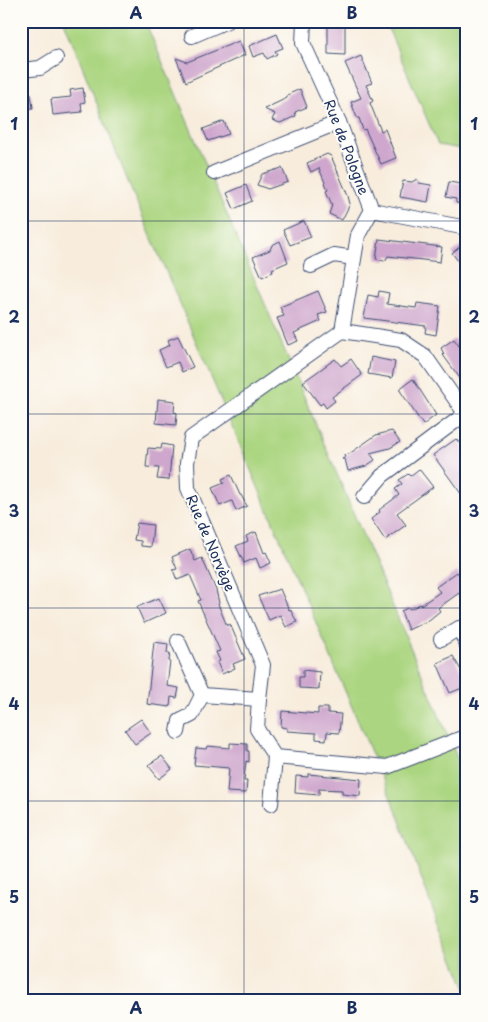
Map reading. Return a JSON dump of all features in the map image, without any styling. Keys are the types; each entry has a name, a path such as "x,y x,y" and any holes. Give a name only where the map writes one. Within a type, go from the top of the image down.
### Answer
{"street":[{"path":"192,36 227,21"},
{"name":"Rue de Pologne","path":"304,21 303,43 339,122 372,210 467,228"},
{"path":"21,70 40,68 56,58"},
{"path":"214,173 339,122"},
{"path":"364,498 382,476 466,415 424,356 409,345 401,340 342,331 358,235 372,210"},
{"path":"311,266 334,256 354,258"},
{"name":"Rue de Norvège","path":"275,757 257,730 258,699 263,665 188,488 187,463 191,438 342,331"},
{"path":"440,639 459,628 467,645"},
{"path":"178,640 202,695"},
{"path":"202,695 258,699"},
{"path":"178,732 180,721 192,715 202,695"},
{"path":"271,804 275,757 387,767 467,736"}],"green space":[{"path":"64,21 145,21 467,781 467,991 433,910 398,815 133,194"},
{"path":"385,21 467,21 467,150 438,145"}],"building":[{"path":"328,23 345,23 345,55 328,54"},
{"path":"277,34 283,48 275,51 277,54 267,59 264,53 253,57 249,46"},
{"path":"239,41 245,55 186,82 176,58 187,62"},
{"path":"361,56 372,83 366,85 373,101 370,103 381,131 385,129 396,158 381,164 365,129 363,130 359,118 357,118 351,102 361,98 345,63"},
{"path":"83,88 85,102 81,103 82,112 53,115 51,99 71,97 70,90"},
{"path":"300,89 307,107 295,112 296,116 280,123 272,120 275,114 264,109 287,98 287,95"},
{"path":"31,94 33,108 21,109 21,95"},
{"path":"224,121 229,134 208,141 203,129"},
{"path":"327,154 331,156 350,204 342,220 329,214 332,205 319,168 311,172 307,163"},
{"path":"282,168 288,182 268,189 257,185 262,174"},
{"path":"417,179 419,183 431,185 428,202 400,197 403,181 412,182"},
{"path":"449,182 467,185 467,205 456,203 456,199 446,197"},
{"path":"246,185 252,201 234,209 227,193"},
{"path":"304,221 311,237 290,245 283,230"},
{"path":"379,239 442,247 440,262 388,256 385,261 376,259"},
{"path":"280,241 288,262 272,269 273,272 262,277 253,257 270,250 272,245"},
{"path":"467,241 467,273 452,253"},
{"path":"318,291 327,312 318,315 321,321 294,333 298,341 288,345 277,318 284,316 280,307"},
{"path":"379,291 389,293 387,304 416,308 417,303 440,306 436,335 425,333 426,326 364,318 368,295 378,297"},
{"path":"178,336 193,367 182,372 178,362 166,367 159,350 170,345 168,340"},
{"path":"454,339 467,357 467,388 443,355 441,348"},
{"path":"371,357 395,362 392,378 368,374"},
{"path":"335,359 341,366 351,359 362,375 332,397 335,401 326,408 323,403 320,405 303,382"},
{"path":"413,379 436,415 423,425 399,389"},
{"path":"158,399 175,401 176,425 156,423"},
{"path":"392,431 400,442 390,448 370,453 375,460 366,466 348,471 345,459 342,459 345,458 344,455 349,454 376,435"},
{"path":"456,439 467,452 467,502 433,455"},
{"path":"162,444 172,446 169,480 157,479 159,468 146,467 148,448 161,449"},
{"path":"419,469 433,487 397,513 406,525 385,540 371,519 380,512 379,510 399,495 395,489 402,484 399,480 408,474 410,476"},
{"path":"231,475 247,506 236,511 232,501 220,506 212,488 224,483 222,479"},
{"path":"137,523 153,525 151,547 141,546 141,541 134,540"},
{"path":"256,532 264,553 266,552 271,563 260,568 256,558 244,563 236,546 248,541 246,536"},
{"path":"190,549 195,561 202,558 216,590 218,604 227,626 230,624 245,659 233,664 235,668 222,674 217,662 220,661 216,652 220,651 198,601 201,600 190,575 177,580 173,570 177,569 172,557"},
{"path":"457,572 467,586 467,605 459,593 438,608 440,611 429,620 408,630 401,611 421,605 440,592 436,587"},
{"path":"280,589 289,610 297,622 286,627 280,615 269,620 258,596"},
{"path":"159,598 166,613 144,623 137,607"},
{"path":"154,642 168,644 167,653 170,653 170,661 167,686 179,688 177,698 171,697 170,707 147,704"},
{"path":"453,656 467,681 467,686 450,693 437,663"},
{"path":"303,670 320,672 319,689 299,688 299,677 303,677"},
{"path":"318,708 328,708 328,713 341,714 339,733 327,732 326,740 316,739 316,733 287,731 287,728 281,727 282,711 318,714"},
{"path":"141,719 151,733 135,744 125,730"},
{"path":"230,743 247,744 249,762 246,761 244,781 247,781 246,793 227,792 229,768 194,765 196,748 206,749 207,746 230,748"},
{"path":"162,756 172,769 159,779 148,765"},
{"path":"308,774 361,779 360,796 342,794 342,790 319,789 319,795 295,793 296,776 308,777"}]}
